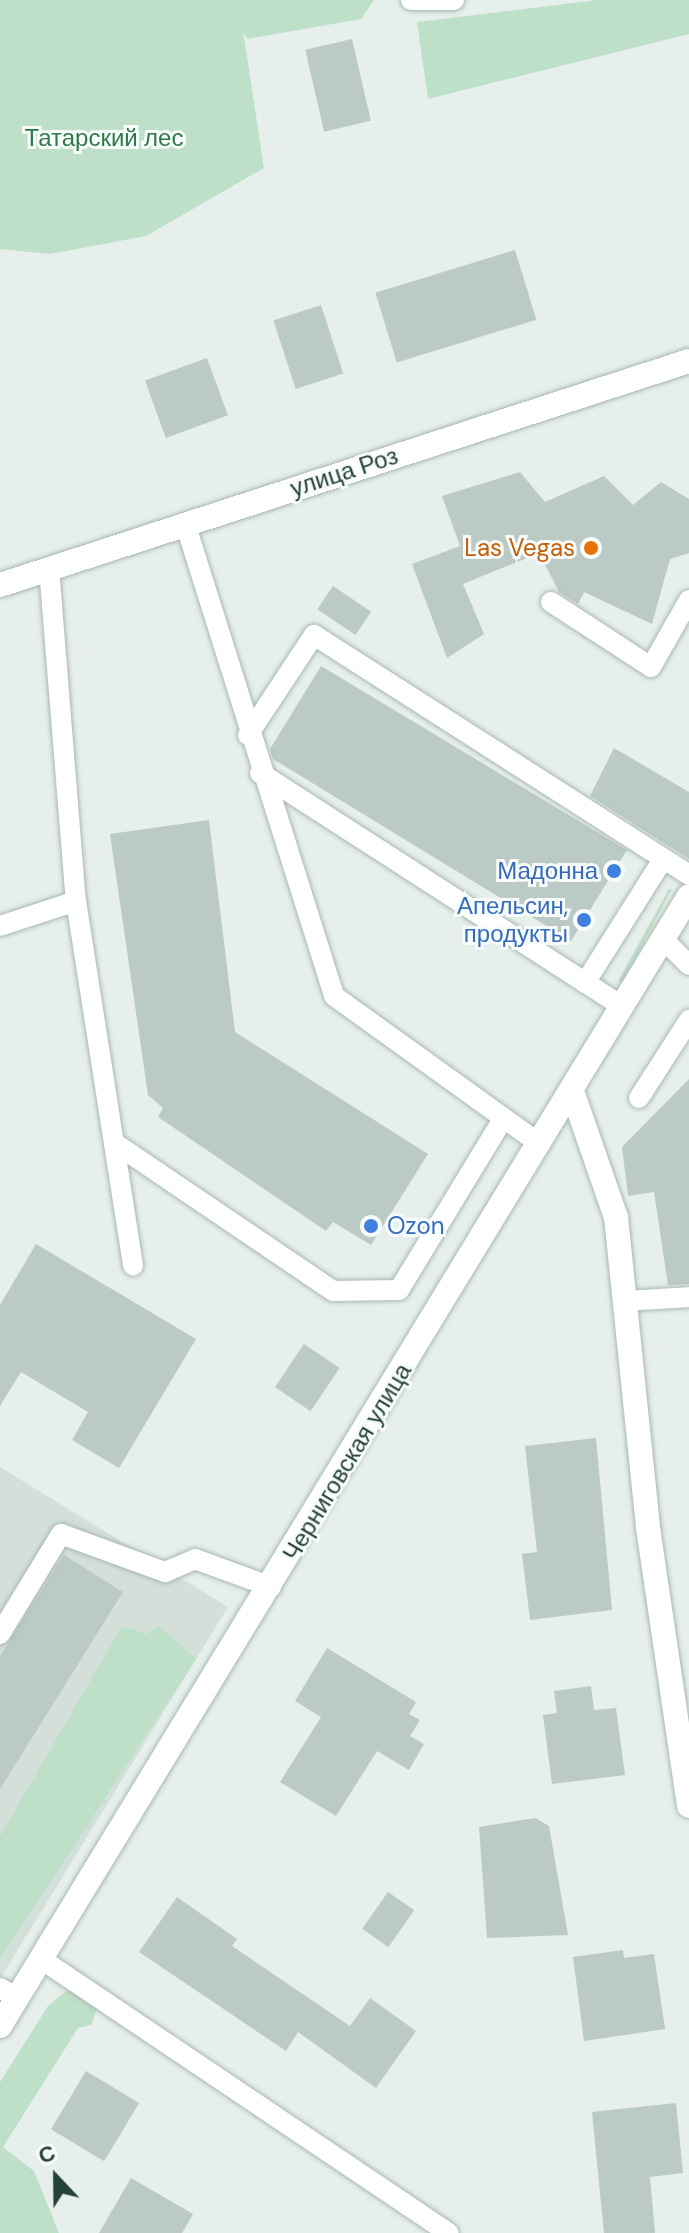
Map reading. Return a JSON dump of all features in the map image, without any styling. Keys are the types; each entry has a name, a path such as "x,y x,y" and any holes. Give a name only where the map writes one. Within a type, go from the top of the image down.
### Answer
{"street":[{"name":"улица Роз","path":"0,585 689,361"},
{"name":"Черниговская улица","path":"0,2026 8,1993 41,1959 271,1587 689,896"},
{"path":"572,1091 616,1217 689,1806"}],"lane":[{"path":"411,0 454,0"},
{"path":"185,523 248,735 334,996 540,1144"},
{"path":"49,568 76,901 133,1266"},
{"path":"551,602 651,667 689,600"},
{"path":"248,735 314,635 689,875"},
{"path":"260,773 623,1007"},
{"path":"585,983 663,859"},
{"path":"0,926 76,901"},
{"path":"664,940 689,965"},
{"path":"639,1098 689,1020"},
{"path":"116,1144 333,1291 399,1290 503,1119"},
{"path":"624,1301 689,1297"},
{"path":"0,1634 61,1534 165,1572 195,1559 271,1587"},
{"path":"41,1959 449,2233"}],"shaded area":[{"path":"0,1467 228,1607 0,1979"}],"green space":[{"name":"Татарский лес","path":"0,0 374,0 361,19 247,39 243,31 264,168 146,236 50,254 0,249"},
{"path":"597,0 689,0 689,34 428,99 417,22"},
{"path":"669,889 672,889 623,982 618,981"},
{"path":"122,1626 145,1634 160,1627 196,1659 0,1959 0,1836"},
{"path":"71,1987 98,2006 91,2025 78,2028 3,2147 34,2171 59,2233 0,2233 0,2082 48,2006"}],"building":[{"path":"352,39 371,121 324,132 305,50"},
{"path":"515,250 536,320 397,362 375,293"},
{"path":"321,305 343,373 296,389 273,320"},
{"path":"207,358 228,415 166,438 145,381"},
{"path":"520,472 545,502 604,476 633,505 661,482 689,499 689,553 670,559 652,624 584,592 578,604 559,592 539,553 463,584 484,634 447,658 412,564 460,546 442,496"},
{"path":"333,586 371,612 355,635 317,609"},
{"path":"321,666 627,850 571,941 273,759 270,749"},
{"path":"614,748 689,792 689,859 590,796"},
{"path":"209,820 235,1032 428,1154 371,1245 333,1222 326,1231 158,1117 163,1108 148,1095 110,834"},
{"path":"689,1079 689,1284 668,1285 654,1192 628,1196 622,1147"},
{"path":"36,1244 196,1339 119,1468 72,1440 88,1412 21,1372 0,1406 0,1305"},
{"path":"304,1344 340,1368 311,1411 275,1387"},
{"path":"596,1438 612,1610 530,1620 522,1554 537,1552 525,1446"},
{"path":"64,1555 123,1592 0,1789 0,1656"},
{"path":"327,1648 416,1702 409,1714 420,1720 410,1736 424,1744 409,1770 377,1751 336,1816 280,1782 321,1717 295,1701"},
{"path":"591,1686 594,1710 616,1708 625,1775 552,1784 543,1715 557,1713 554,1691"},
{"path":"535,1818 549,1826 568,1935 487,1938 479,1827"},
{"path":"388,1892 414,1910 388,1947 362,1929"},
{"path":"177,1897 237,1939 232,1946 350,2026 370,1998 416,2031 376,2088 298,2032 286,2051 139,1952"},
{"path":"623,1950 624,1958 654,1954 665,2029 584,2041 573,1957"},
{"path":"86,2071 139,2103 104,2161 51,2129"},
{"path":"676,2103 683,2173 650,2177 655,2233 604,2233 592,2112"},
{"path":"131,2178 193,2214 182,2233 99,2233"}],"place":[{"name":"Las Vegas","path":"591,548"},
{"name":"Мадонна","path":"614,871"},
{"name":"Апельсин, продукты","path":"584,920"},
{"name":"Ozon","path":"371,1226"}]}
